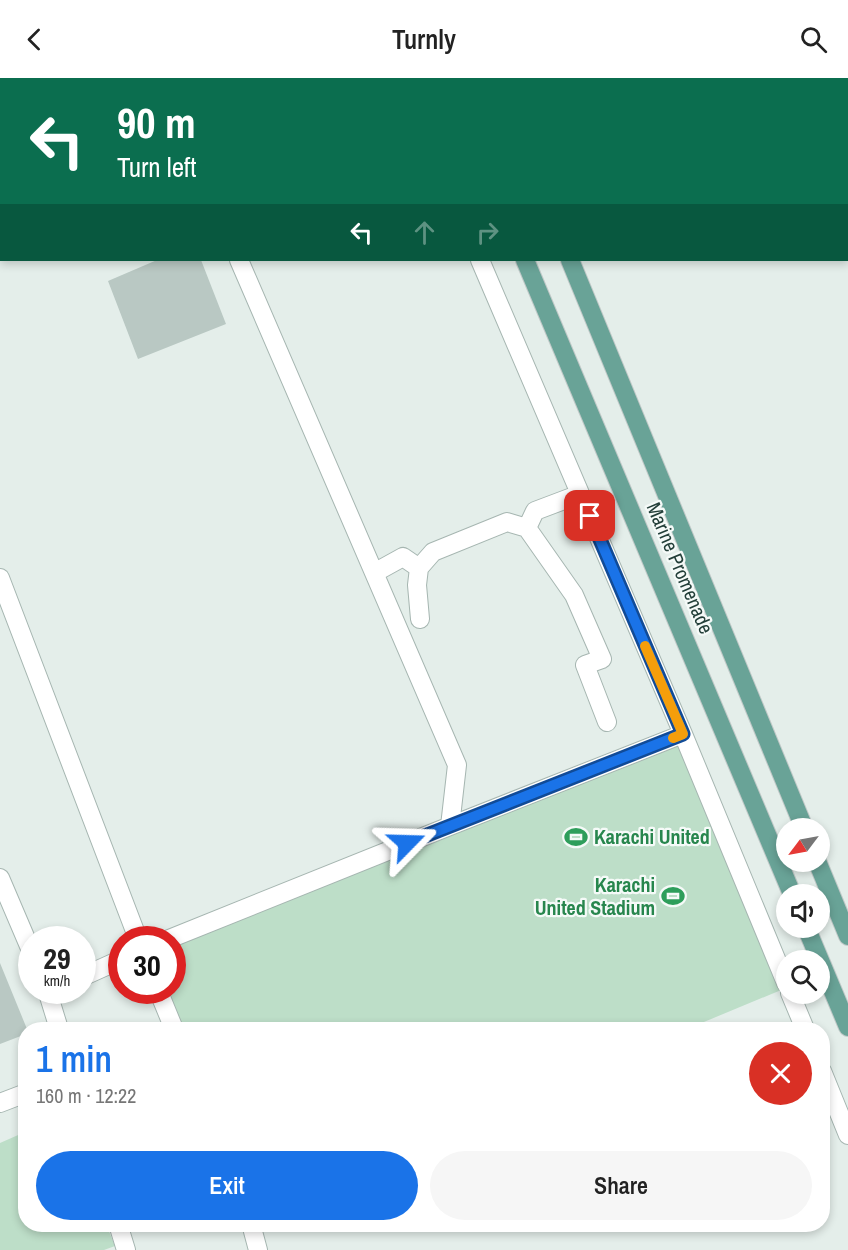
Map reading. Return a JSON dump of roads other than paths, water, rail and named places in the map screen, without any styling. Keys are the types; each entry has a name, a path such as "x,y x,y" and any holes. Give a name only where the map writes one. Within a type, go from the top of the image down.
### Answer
{"main road":[{"name":"Marine Promenade","path":"525,261 788,884"},
{"name":"Marine Promenade","path":"570,261 800,818"},
{"path":"822,872 848,936"},
{"path":"811,938 848,1027"}],"street":[{"path":"239,261 457,765 450,826"},
{"path":"480,261 683,734 776,959"},
{"path":"527,528 535,511 580,494"},
{"path":"420,619 417,585 419,568 433,552 507,522 527,528 574,595 602,659 585,665 607,722"},
{"path":"374,573 404,557 419,568"},
{"path":"0,578 133,926"},
{"path":"186,932 683,734"},
{"path":"0,878 20,926"},
{"path":"53,1004 57,1022"},
{"path":"164,1004 171,1022"},
{"path":"795,1004 802,1022"},
{"path":"830,1091 848,1135"},
{"path":"0,1103 18,1097"},
{"path":"120,1232 126,1250"},
{"path":"253,1232 258,1250"}],"place":[{"name":"Karachi United","path":"576,837"},
{"name":"Karachi United Stadium","path":"673,896"}]}
